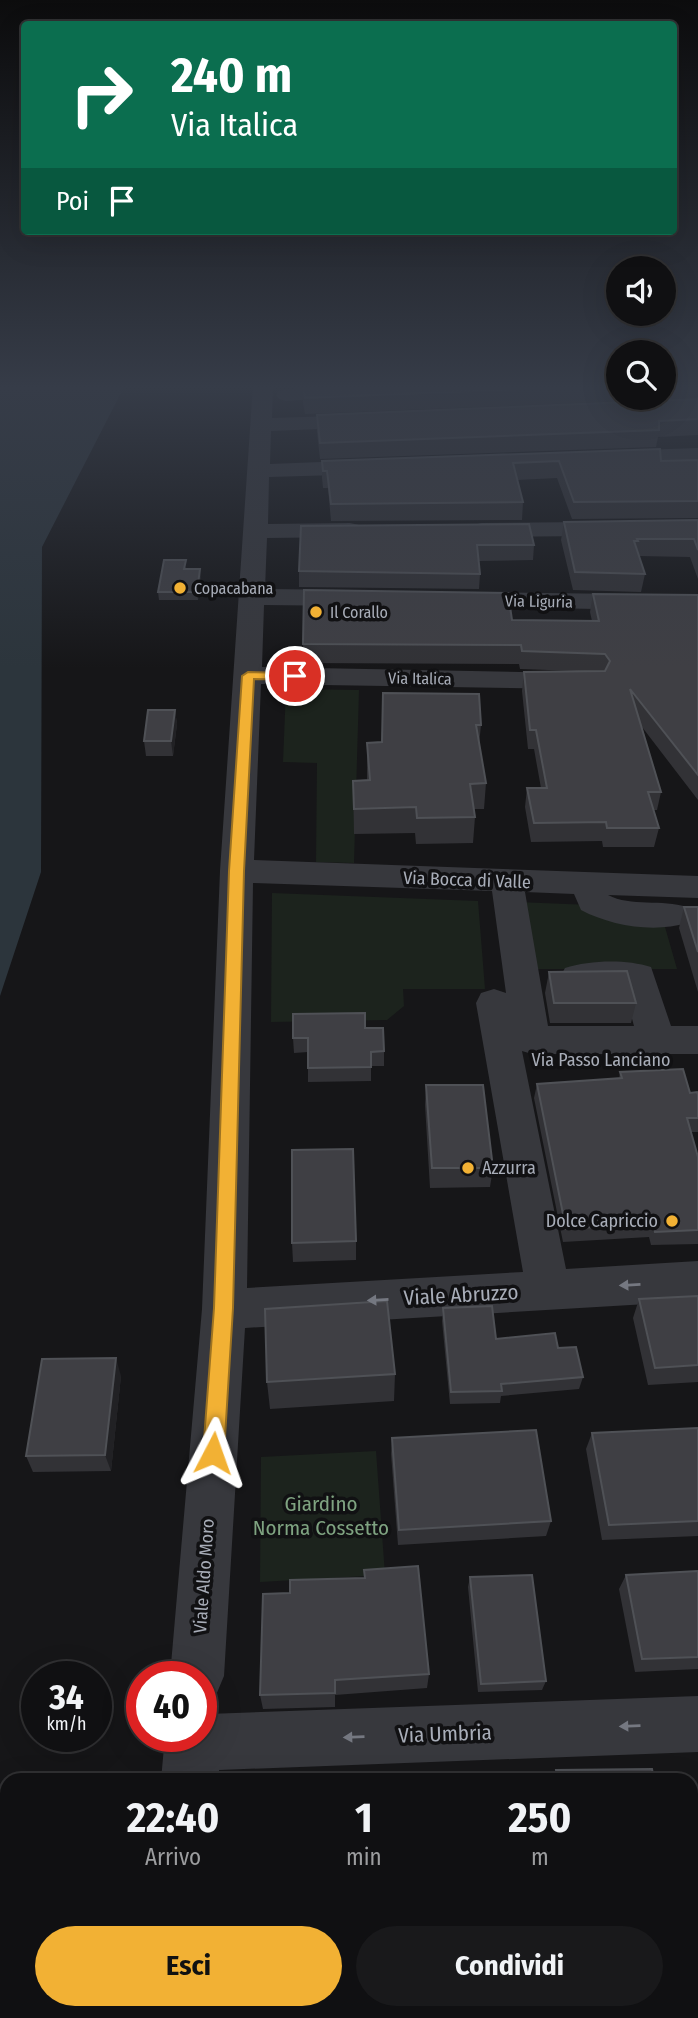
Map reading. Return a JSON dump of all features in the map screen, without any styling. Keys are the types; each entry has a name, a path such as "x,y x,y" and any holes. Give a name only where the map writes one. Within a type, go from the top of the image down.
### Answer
{"street":[{"name":"Viale Aldo Moro","path":"198,1661 224,1308 236,871 258,479"},
{"path":"466,530 698,528"},
{"path":"255,531 370,530"},
{"path":"253,597 383,599"},
{"name":"Via Liguria","path":"437,600 698,603"},
{"name":"Via Italica","path":"248,676 591,681"},
{"name":"Via Bocca di Valle","path":"236,871 698,887"},
{"path":"507,882 508,990 532,1040 698,1040"},
{"path":"589,885 593,902 613,912 675,915"},
{"path":"508,990 638,976 654,1031"},
{"name":"Via Passo Lanciano","path":"508,990 505,1061 548,1290"},
{"name":"Via Passo Lanciano","path":"505,1061 698,1060"},
{"name":"Viale Abruzzo","path":"224,1308 698,1281"},
{"name":"Via Umbria","path":"192,1753 698,1724"}],"green space":[{"path":"286,689 359,690 354,863 316,862 317,763 283,762"},
{"path":"272,893 478,901 485,989 403,989 404,1006 387,1020 271,1022"},
{"path":"517,902 591,905 629,925 665,927 677,969 529,969"},
{"name":"Giardino Norma Cossetto","path":"376,1451 385,1575 260,1582 261,1457"}],"shaded area":[{"path":"0,479 77,479 42,547 41,872 0,996"}],"building":[{"path":"328,479 517,479 523,502 331,504"},
{"path":"566,479 698,479 698,501 574,502"},
{"path":"698,520 698,550 694,539 634,541 645,574 575,572 564,522"},
{"path":"529,524 534,545 477,545 480,574 299,571 301,526"},
{"path":"164,560 186,560 184,569 200,569 197,592 158,592"},
{"path":"304,590 508,593 512,620 599,621 593,594 698,595 698,775 630,689 661,792 648,792 659,828 607,828 606,822 534,823 527,788 547,788 536,730 530,730 524,672 605,671 610,661 605,654 522,651 521,645 303,644"},
{"path":"383,693 479,694 481,725 476,725 486,783 470,784 475,817 417,818 416,807 354,809 353,781 370,780 367,743 382,742"},
{"path":"148,710 175,710 171,741 144,741"},
{"path":"684,907 698,907 698,952"},
{"path":"627,971 636,1003 554,1003 549,972"},
{"path":"365,1013 365,1028 383,1028 384,1051 371,1052 371,1067 308,1068 308,1038 293,1038 293,1014"},
{"path":"683,1069 690,1093 697,1092 698,1095 698,1118 687,1118 698,1157 698,1230 655,1232 653,1223 566,1229 537,1084 622,1078 620,1072"},
{"path":"426,1085 483,1085 493,1168 432,1168"},
{"path":"353,1149 356,1241 292,1243 292,1150"},
{"path":"698,1296 698,1365 655,1368 639,1299"},
{"path":"387,1301 395,1374 267,1382 265,1309"},
{"path":"492,1306 496,1339 555,1333 558,1348 576,1347 583,1377 501,1384 502,1391 451,1392 443,1308"},
{"path":"116,1358 105,1455 26,1456 42,1359"},
{"path":"698,1428 698,1521 609,1525 592,1433"},
{"path":"536,1430 551,1521 399,1530 392,1438"},
{"path":"418,1566 429,1674 335,1680 335,1693 260,1695 263,1594 290,1593 290,1580 365,1578 364,1570"},
{"path":"698,1571 698,1657 642,1659 626,1575"},
{"path":"532,1575 546,1681 481,1684 470,1577"},
{"path":"652,1769 653,1773 556,1773 556,1770"}],"place":[{"name":"Copacabana","path":"180,588"},
{"name":"Il Corallo","path":"316,612"},
{"name":"Azzurra","path":"468,1168"},
{"name":"Dolce Capriccio","path":"672,1221"}],"route":[{"path":"213,1453 224,1308 236,871 248,676 295,676"}]}
